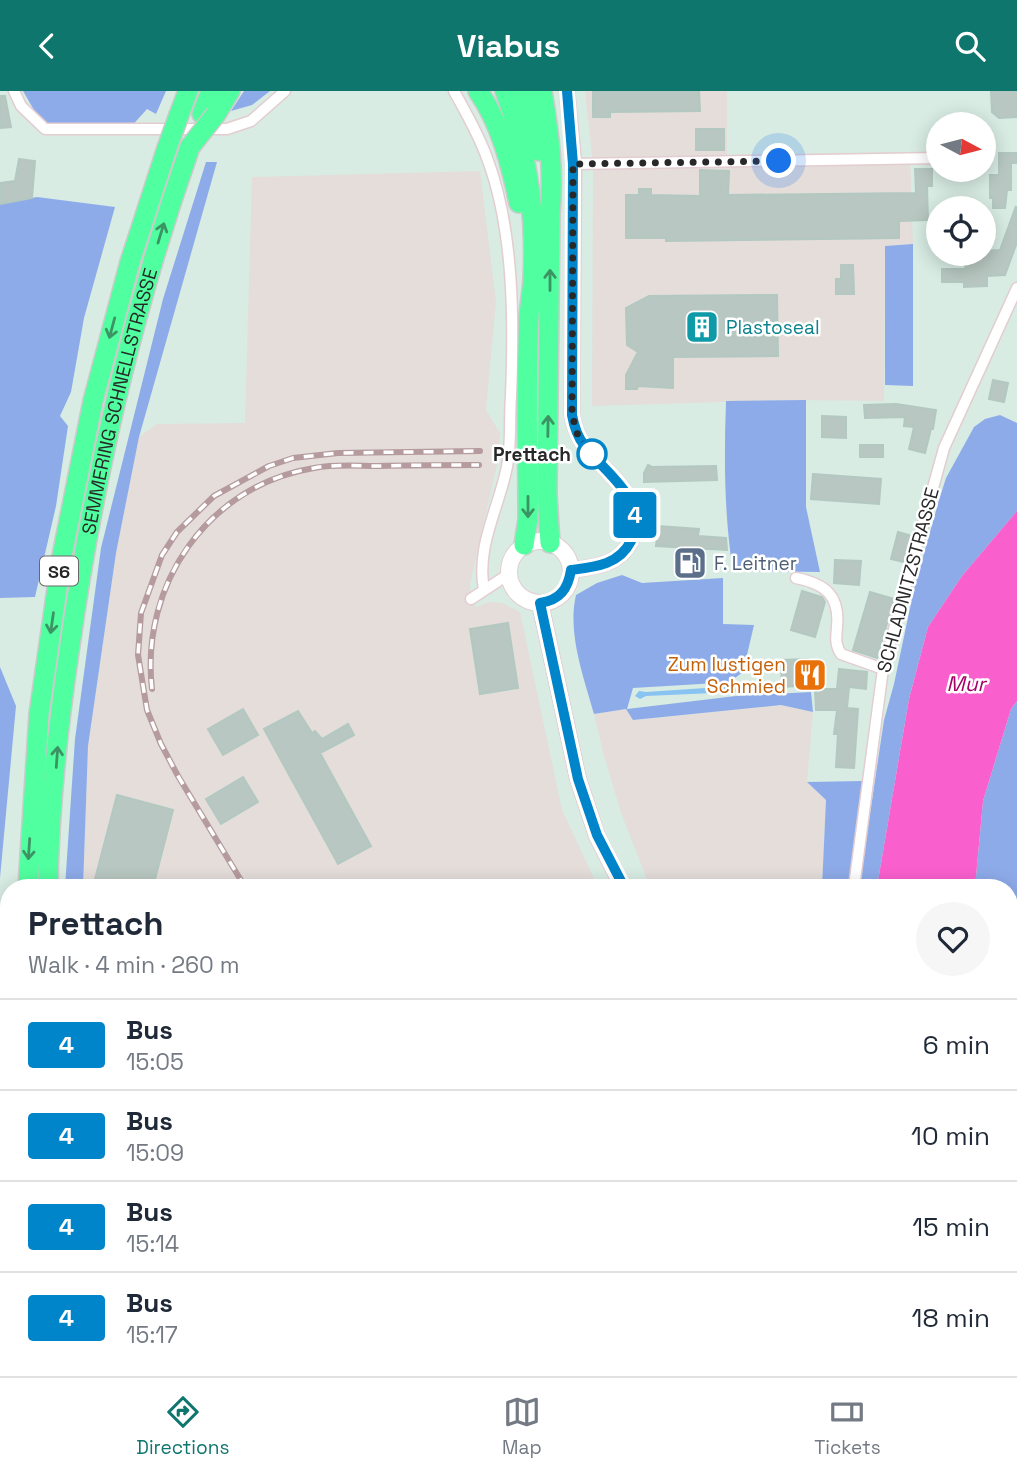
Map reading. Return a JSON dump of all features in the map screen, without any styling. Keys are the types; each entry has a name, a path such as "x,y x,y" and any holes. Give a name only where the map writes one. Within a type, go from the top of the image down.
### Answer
{"highway":[{"name":"SEMMERING SCHNELLSTRASSE","path":"29,879 39,714 61,561 93,401 130,262 188,91"},
{"name":"SEMMERING SCHNELLSTRASSE","path":"49,879 60,715 81,566 105,441 148,276 190,146 209,114 211,91"},
{"path":"209,114 230,91"},
{"path":"478,91 498,130 511,166 519,205 529,316 528,519 524,545"},
{"path":"505,91 516,120 526,166 533,279 529,316"},
{"path":"523,91 537,139 550,214"},
{"path":"542,91 552,173 547,494 550,543"}],"main road":[{"path":"537,541 550,543 560,549 568,559 571,570 569,583 562,594 551,601 540,603 519,595 512,586 509,574 510,562 516,552 524,545 537,541"},
{"path":"540,603 578,779 597,835 620,879"}],"street":[{"path":"14,91 21,106 45,129 146,130 227,129 251,121 285,91"},
{"path":"454,91 488,159 503,216 510,280 512,376 507,470 488,529 480,571 484,590"},
{"path":"567,91 573,164 572,415 583,445 621,485 634,509 636,520 633,536 623,553 598,566 571,570"},
{"path":"573,164 926,158"},
{"name":"SCHLADNITZSTRASSE","path":"855,879 883,669 944,448 1017,288"},
{"path":"471,599 509,574"},
{"path":"796,578 820,586 829,593 835,603 838,617 836,641 841,654 883,669"}],"shaded area":[{"path":"23,91 166,91 156,114 147,109 129,129 45,129"},
{"path":"244,91 270,91 252,105 231,111"},
{"path":"585,91 727,91 727,155 910,152 913,244 885,246 884,401 790,400 592,406 593,164"},
{"path":"206,162 217,162 139,437 116,553 88,746 83,879 66,879 75,739 101,548 163,299"},
{"path":"480,171 496,302 486,410 500,433 498,460 470,584 471,599 476,607 489,602 502,603 520,612 562,810 594,879 83,879 88,746 116,553 139,437 157,424 245,423 252,177"},
{"path":"37,197 115,207 84,318 71,392 60,416 68,426 56,506 35,597 0,598 0,204"},
{"path":"913,244 913,386 885,385 885,246"},
{"path":"806,400 806,507 820,572 733,571 725,486 726,401"},
{"path":"1000,415 1017,423 1017,511 962,576 928,627 909,699 878,879 860,879 884,720 914,589 946,478 974,427 985,419"},
{"path":"622,575 642,583 723,578 723,624 754,625 743,672 734,682 633,688 627,709 736,696 811,692 813,712 781,705 633,720 626,709 594,714 575,640 576,595 597,583"},
{"path":"0,667 16,706 0,878"},
{"path":"735,686 736,692 646,696 640,699 635,696 639,691"},
{"path":"1017,701 1017,879 976,879 983,801 1011,709"},
{"path":"781,705 813,712 807,782 826,800 822,879 647,879 621,813 594,714 626,709 634,720"},
{"path":"863,781 850,879 822,879 826,800 807,782"}],"water":[{"name":"Mur","path":"1017,511 1017,701 1011,709 983,801 976,879 878,879 909,699 928,627 962,576"}],"building":[{"path":"593,91 699,91 700,111 610,112 610,117 593,117"},
{"path":"991,91 1017,91 1017,117 999,118 996,112 992,112"},
{"path":"0,96 5,96 11,127 0,128"},
{"path":"696,129 724,129 724,150 696,150"},
{"path":"999,153 1017,153 1017,163 1011,163 1011,190 1007,190 1005,208 996,208 996,196 990,196 990,182 996,182 996,175 999,175"},
{"path":"19,159 35,161 32,198 0,204 0,183 15,181"},
{"path":"915,169 926,169 926,182 932,182 932,186 927,186 926,220 899,221 899,238 666,241 666,238 626,238 626,195 639,195 639,189 651,189 651,195 700,196 700,170 729,171 728,195 916,193"},
{"path":"1016,206 1017,242 1005,275 987,276 987,286 964,287 964,282 942,282 942,269 996,266 996,250 1000,250"},
{"path":"841,265 853,265 854,294 836,294 836,279 841,279"},
{"name":"Plastoseal","path":"777,295 778,356 673,357 673,388 638,386 637,389 626,389 626,375 638,352 627,345 626,308 649,296"},
{"path":"993,380 1008,383 1004,402 989,399"},
{"path":"896,404 936,410 925,453 909,449 914,427 904,426 905,417 865,418 864,405"},
{"path":"822,416 846,417 846,438 822,437"},
{"path":"860,445 883,445 883,457 860,457"},
{"path":"648,465 716,466 717,480 644,482"},
{"path":"813,474 881,479 879,504 811,499"},
{"path":"658,526 699,529 698,536 726,538 727,550 656,546"},
{"path":"898,532 912,536 904,562 891,559"},
{"path":"835,560 861,561 859,585 834,583"},
{"path":"802,591 822,597 825,602 815,637 791,630"},
{"path":"870,592 894,599 877,658 853,650"},
{"path":"508,623 518,688 480,694 470,629"},
{"path":"808,659 808,667 815,667 816,685 782,687 781,660"},
{"path":"839,669 867,672 866,689 849,687 847,708 858,709 854,768 836,767 838,734 834,734 837,710 816,710 815,689 837,689"},
{"path":"243,709 258,735 223,755 208,729"},
{"path":"298,711 312,733 315,731 322,739 348,724 354,735 320,753 371,846 338,864 264,729"},
{"path":"243,777 258,802 221,824 206,799"},
{"path":"117,795 173,810 155,879 95,879"}],"railway":[{"path":"240,879 178,776 147,710 138,655 141,613 162,555 177,532 214,496 269,466 293,458 338,453 480,451"},
{"path":"152,689 151,650 157,613 170,578 189,546 213,518 242,495 276,478 314,468 346,465 479,465"}],"bus line":[{"name":"4","path":"567,91 574,207 572,415 583,445 621,485 634,509 636,520 633,536 623,553 598,566 571,570 569,583 562,594 551,601 540,603 578,779 597,835 620,879"}],"place":[{"name":"Plastoseal","path":"702,327"},
{"name":"Prettach","path":"592,454"},
{"name":"F. Leitner","path":"690,563"},
{"name":"Zum lustigen Schmied","path":"810,675"}],"route":[{"path":"592,454 578,436 572,415 573,164 779,161"}]}
